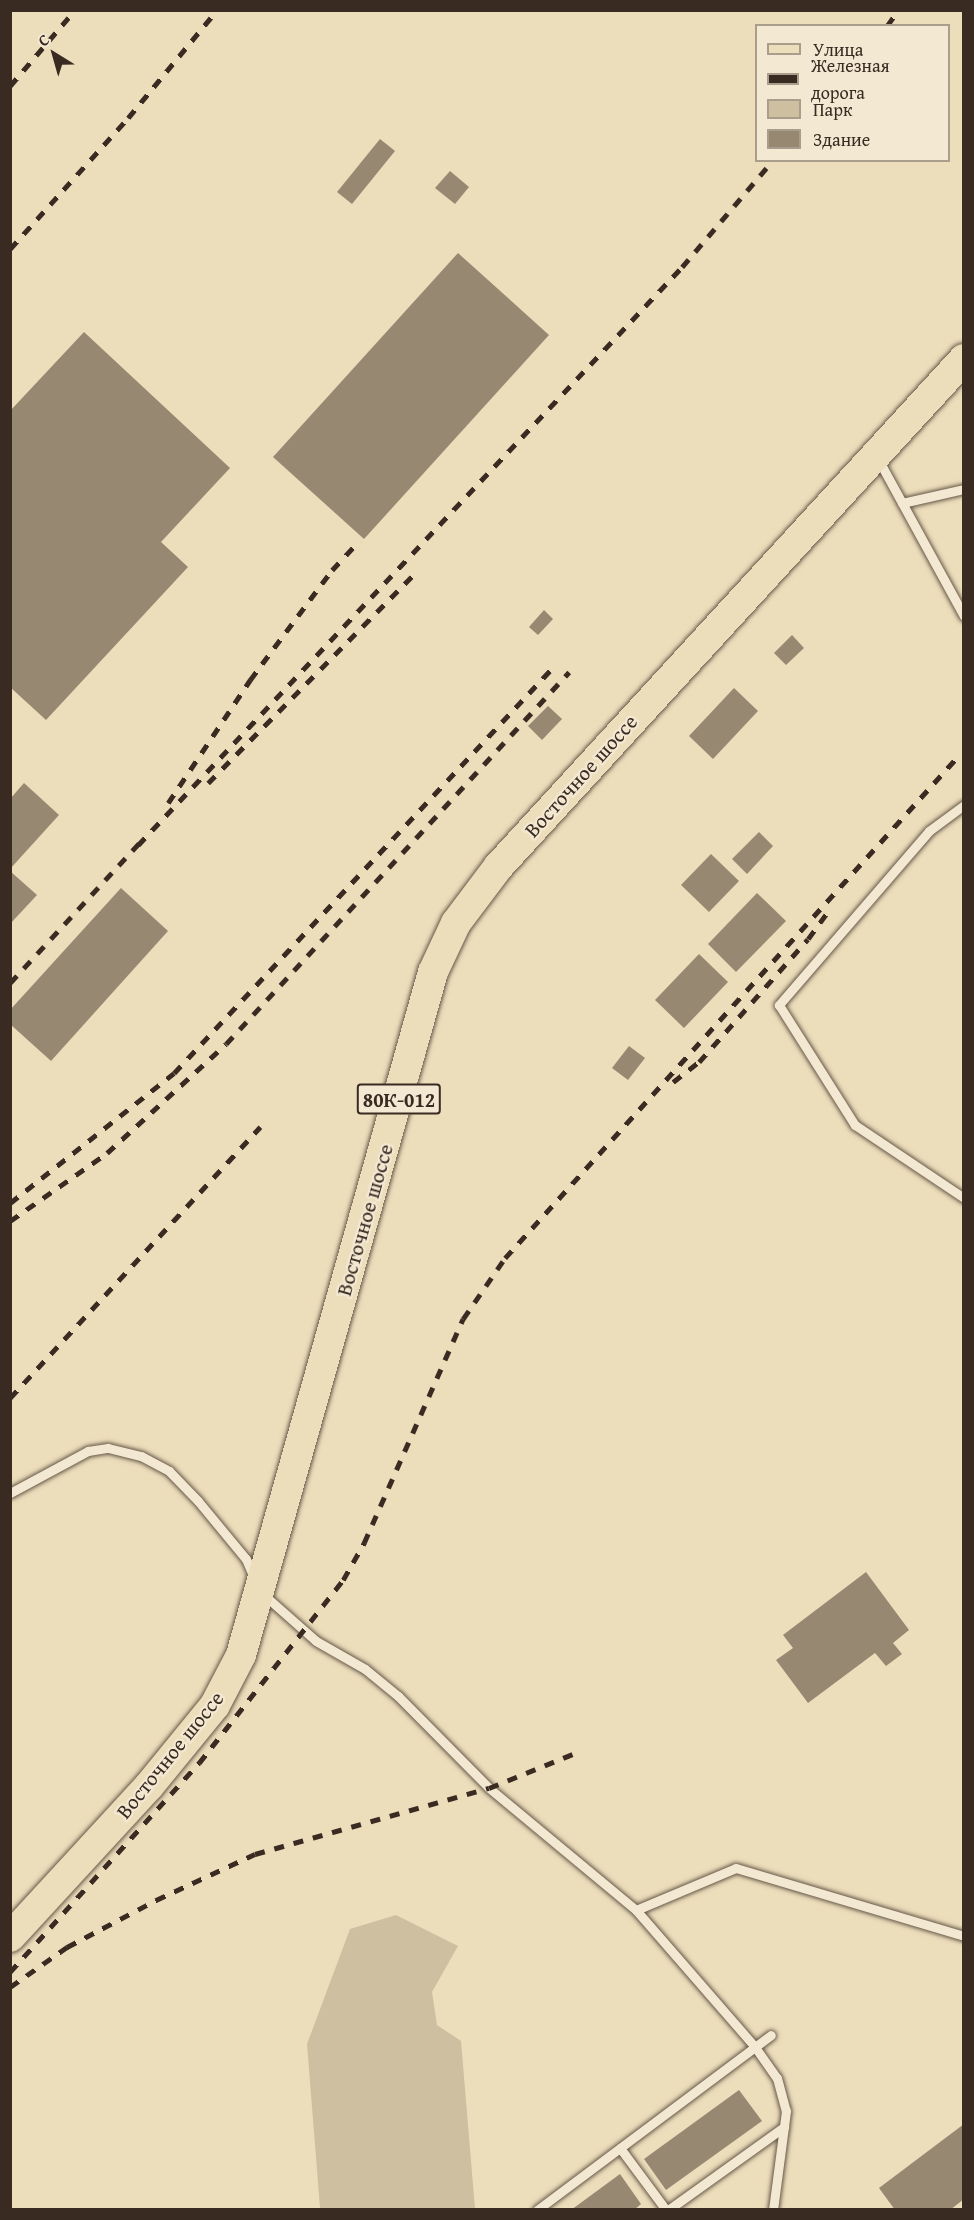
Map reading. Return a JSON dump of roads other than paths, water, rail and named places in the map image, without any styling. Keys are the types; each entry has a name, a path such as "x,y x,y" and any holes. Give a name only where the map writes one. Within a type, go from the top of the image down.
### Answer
{"main road":[{"name":"Восточное шоссе","path":"10,1937 149,1786 214,1705 241,1655 434,972 456,923 499,866 963,359"}],"lane":[{"path":"875,454 963,616"},
{"path":"902,503 963,489"},
{"path":"963,805 929,831 778,1005 855,1125 963,1198"},
{"path":"10,1493 88,1451 108,1448 141,1456 169,1471 222,1528 246,1559 258,1590 316,1641 364,1669 398,1696 489,1788 636,1910 754,2047 777,2078 786,2111 773,2210"},
{"path":"636,1910 736,1868 963,1936"},
{"path":"537,2210 771,2034"},
{"path":"621,2148 667,2210 784,2127"}],"railway":[{"path":"10,86 75,10"},
{"path":"10,249 128,118 217,10"},
{"path":"888,24 898,10"},
{"path":"138,845 682,267 771,162"},
{"path":"168,803 250,680 332,570 359,541"},
{"path":"208,783 416,572"},
{"path":"10,1203 174,1073 556,664"},
{"path":"10,1221 107,1153 226,1044 569,672"},
{"path":"10,1972 199,1763 343,1580 364,1543 463,1319 505,1258 961,753"},
{"path":"10,983 142,840"},
{"path":"673,1082 699,1062 808,939 828,911"},
{"path":"10,1398 260,1127"},
{"path":"10,1987 67,1947 156,1900 255,1854 489,1788 580,1751"}]}
